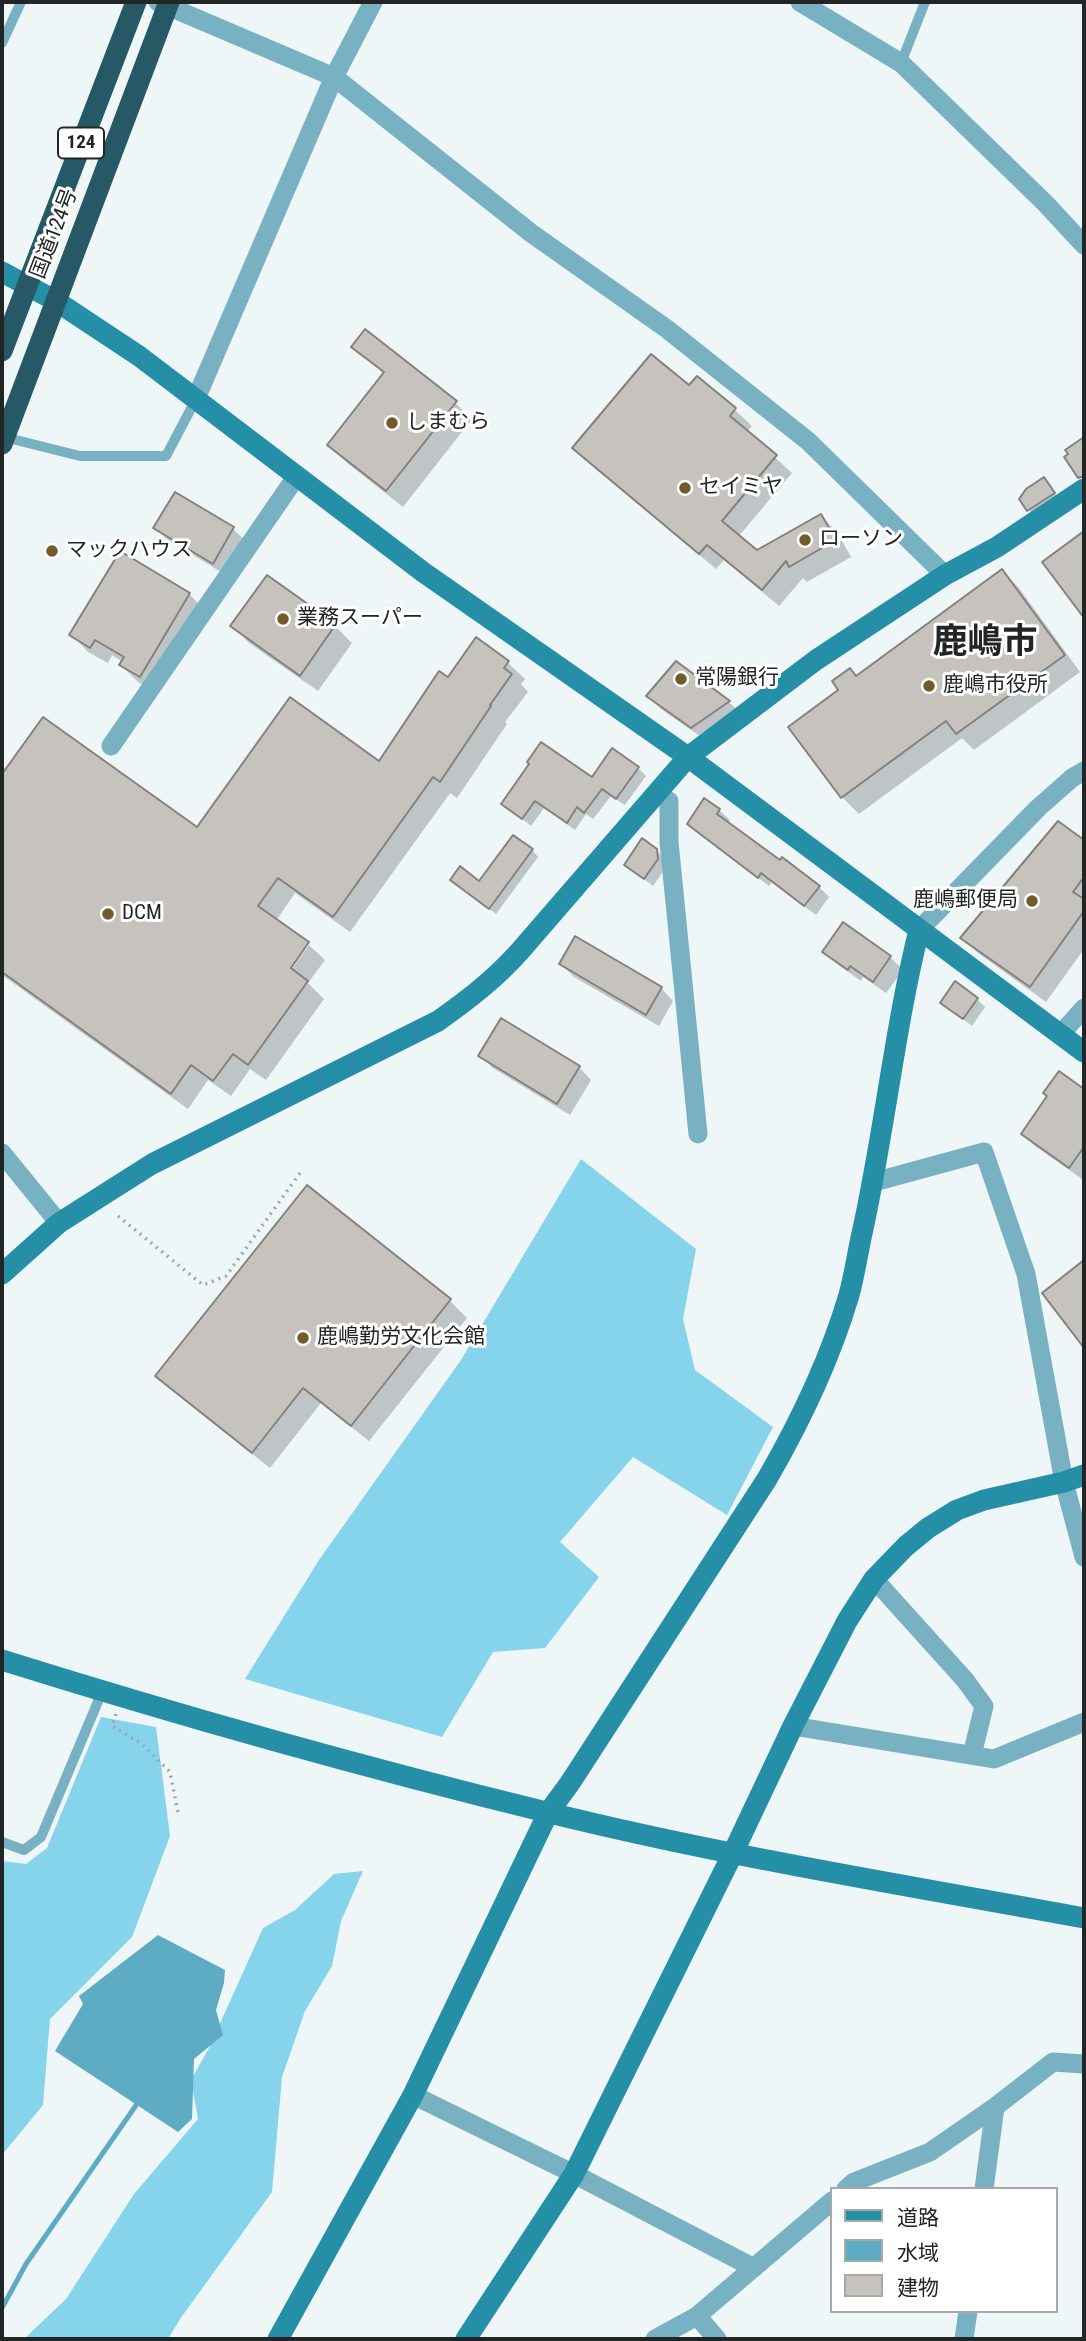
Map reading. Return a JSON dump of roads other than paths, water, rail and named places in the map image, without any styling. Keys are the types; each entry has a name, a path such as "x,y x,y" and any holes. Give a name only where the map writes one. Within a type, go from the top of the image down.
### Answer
{"highway":[{"name":"国道124号","path":"2,351 136,2"},
{"name":"国道124号","path":"3,440 165,3"}],"street":[{"path":"195,401 334,77 373,2"},
{"path":"800,2 901,63 1046,204 1084,245"},
{"path":"165,3 334,77 531,233 667,329 808,441 945,575"},
{"path":"2,272 56,300 139,356 423,572 688,757 1084,1052"},
{"path":"111,746 296,477"},
{"path":"2,1274 59,1223 152,1164 438,1021 470,998 495,978 520,951 688,757 817,660 945,575 997,547 1084,489"},
{"path":"278,2339 413,2095 548,1813 570,1783 790,1440 824,1363 848,1296 874,1182 907,976 919,930 1038,808 1084,771"},
{"path":"669,801 668,842 698,1134"},
{"path":"1060,1035 1084,1009"},
{"path":"874,1182 984,1152 1026,1273 1074,1479 1084,1557"},
{"path":"2,1153 59,1223"},
{"path":"466,2339 574,2174 793,1726 846,1621 874,1579 906,1546 957,1510 984,1500 1074,1479"},
{"path":"874,1579 965,1680 984,1706 972,1755"},
{"path":"2,1660 102,1692 548,1813 733,1853 1084,1918"},
{"path":"793,1726 994,1759 1084,1721"},
{"path":"848,2187 854,2182 930,2152 1053,2062 1084,2064"},
{"path":"413,2095 574,2174 754,2268"},
{"path":"984,2187 995,2107"},
{"path":"655,2339 697,2316 830,2203"},
{"path":"964,2339 968,2313"},
{"path":"697,2316 718,2339"}],"lane":[{"path":"2,43 21,2"},
{"path":"901,63 925,2"},
{"path":"3,440 80,456 166,456 195,401"},
{"path":"2,1842 24,1850 41,1837 102,1692"}],"water":[{"path":"158,1935 225,1970 216,2010 223,2035 194,2059 192,2119 178,2132 55,2051 83,2004 79,1996"}],"waterway":[{"path":"2,2308 26,2264 139,2101"}],"place":[{"name":"しまむら","path":"392,423"},
{"name":"セイミヤ","path":"685,488"},
{"name":"ローソン","path":"805,540"},
{"name":"マックハウス","path":"52,551"},
{"name":"業務スーパー","path":"283,619"},
{"name":"常陽銀行","path":"681,679"},
{"name":"鹿嶋市役所","path":"929,686"},
{"name":"鹿嶋郵便局","path":"1032,901"},
{"name":"DCM","path":"108,914"},
{"name":"鹿嶋勤労文化会館","path":"303,1338"}],"district":[{"name":"鹿嶋市","path":"985,644"}]}
